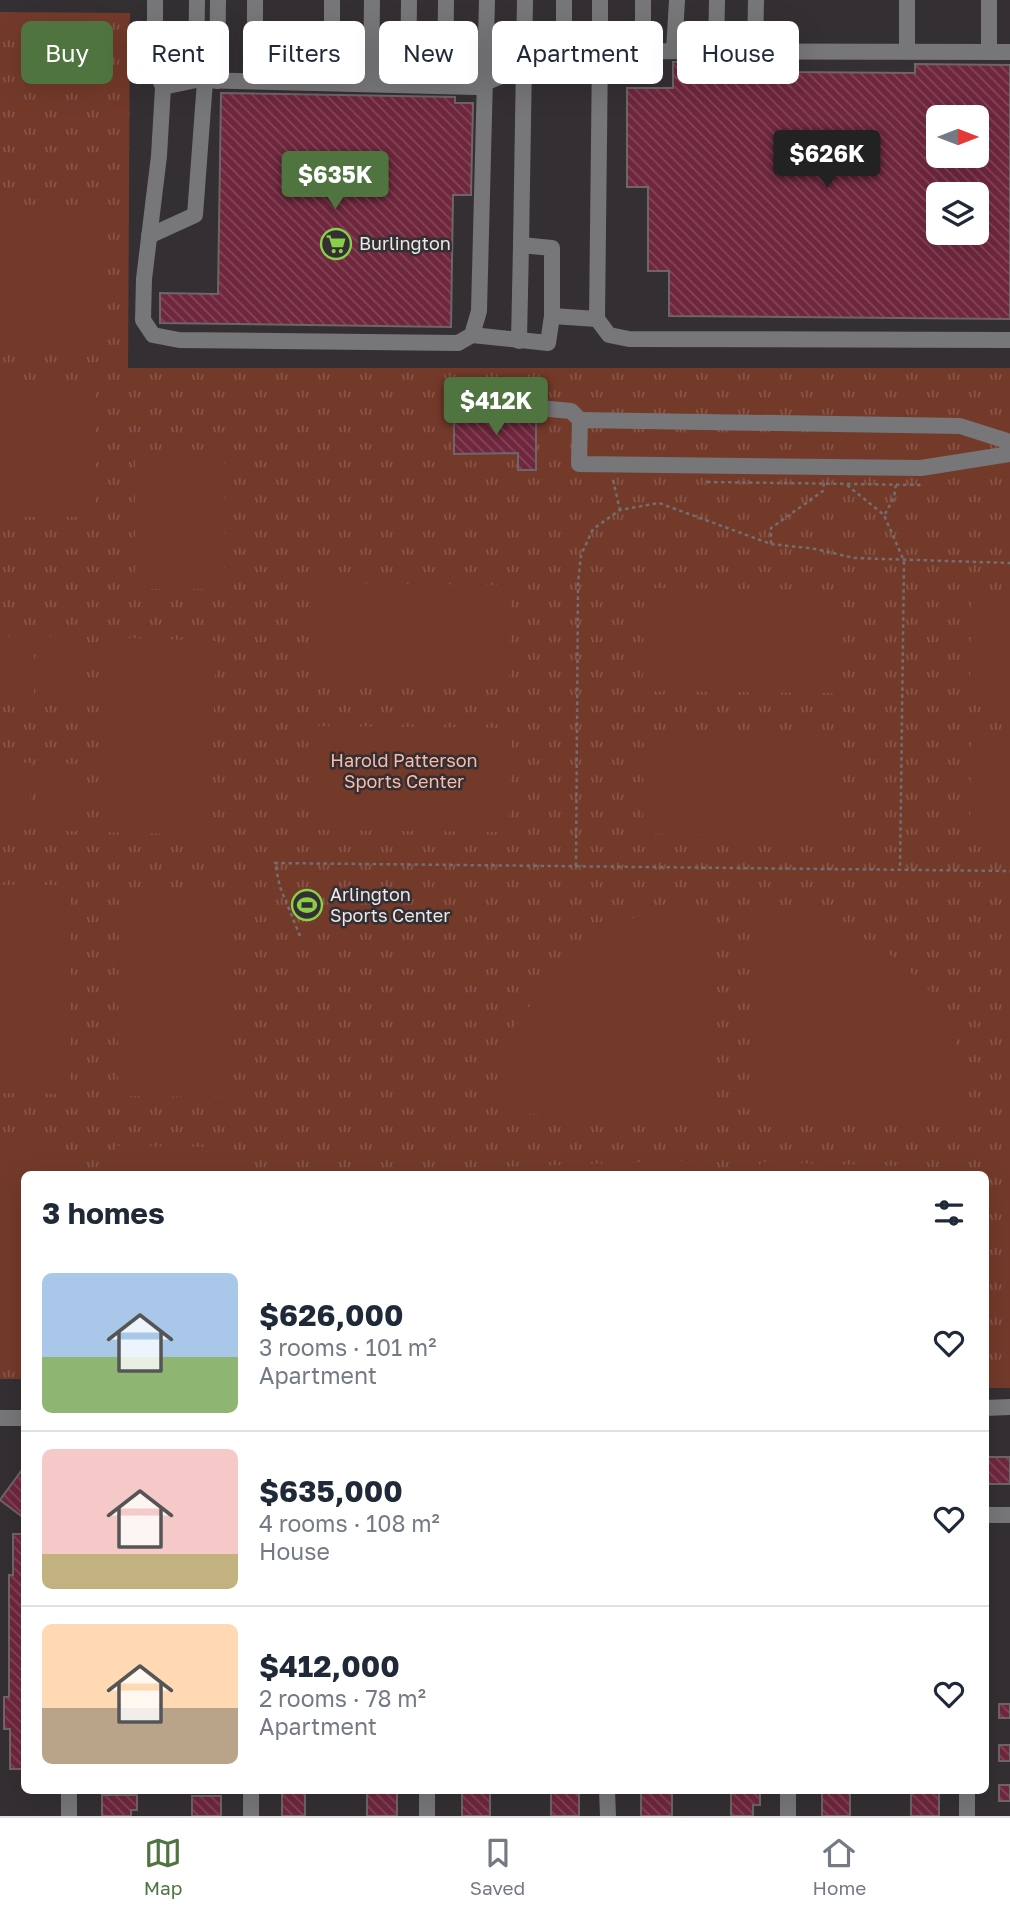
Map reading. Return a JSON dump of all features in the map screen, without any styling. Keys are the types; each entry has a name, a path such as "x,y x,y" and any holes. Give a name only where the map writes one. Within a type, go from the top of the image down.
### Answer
{"street":[{"path":"155,0 155,68 163,87 143,320 153,335 179,340 457,342 472,335 548,343 552,316 552,248 521,245"},
{"path":"197,0 199,21"},
{"path":"215,21 218,0"},
{"path":"256,0 256,21"},
{"path":"332,0 332,21"},
{"path":"370,84 372,0"},
{"path":"408,85 409,0"},
{"path":"445,86 446,0"},
{"path":"472,335 479,311 487,82 487,0"},
{"path":"525,0 525,21"},
{"path":"562,21 564,0"},
{"path":"600,0 600,21"},
{"path":"643,0 643,21"},
{"path":"663,51 674,51 677,0"},
{"path":"717,0 717,21"},
{"path":"756,0 756,21"},
{"path":"907,0 907,51"},
{"path":"989,0 989,52"},
{"path":"799,51 1010,52"},
{"path":"365,84 475,87 492,80"},
{"path":"163,87 184,84"},
{"path":"149,236 195,215 206,84"},
{"path":"519,341 524,84"},
{"path":"600,84 597,319 609,335 629,339 1010,340"},
{"path":"552,316 597,319"},
{"path":"464,401 571,411 580,420 960,426 1010,442"},
{"path":"580,420 579,464 921,468 1010,454"},
{"path":"989,1408 1010,1407"},
{"path":"0,1418 21,1418"},
{"path":"989,1515 1010,1515"},
{"path":"69,1794 69,1816"},
{"path":"251,1794 251,1816"},
{"path":"427,1794 427,1816"},
{"path":"607,1794 608,1816"},
{"path":"788,1794 788,1816"},
{"path":"967,1794 967,1816"}],"path":[{"path":"771,544 771,528 823,491 824,465"},
{"path":"620,510 612,480 625,480"},
{"path":"705,482 923,485"},
{"path":"847,485 884,514 904,561 900,870"},
{"path":"884,514 894,497 896,485"},
{"path":"576,866 581,555 593,528 620,510 659,503 708,524 771,544 816,549 854,558 1010,563"},
{"path":"300,936 280,887 275,863 1010,871"}],"green space":[{"name":"Harold Patterson Sports Center","path":"0,12 130,13 130,21 127,21 127,84 130,84 128,368 1010,368 1010,1388 989,1388 989,1171 21,1171 21,1379 0,1379"},
{"path":"0,213 101,214 100,346 0,346"},
{"path":"0,385 96,385 95,517 0,517"},
{"path":"135,454 224,454 224,589 135,589"},
{"path":"315,583 510,585 509,689 314,687"},
{"path":"644,588 838,590 838,693 643,691"},
{"path":"971,592 1010,593 1010,696 970,696"},
{"path":"0,636 34,636 34,704 0,704"},
{"path":"39,636 82,636 82,705 38,704"},
{"path":"106,637 216,641 210,835 102,832"},
{"path":"315,726 510,728 509,832 314,830"},
{"path":"644,731 838,733 838,836 643,834"},
{"path":"971,735 1010,736 1010,839 970,839"},
{"path":"0,762 31,763 30,830 0,830"},
{"path":"37,763 78,764 77,831 37,830"},
{"path":"0,885 71,885 70,1094 0,1093"},
{"path":"119,888 229,889 227,1097 118,1096"},
{"path":"712,909 715,1111 705,1121 503,1113 506,1038 552,976 597,934 640,915"},
{"path":"758,911 821,914 887,952 927,987 953,1031 963,1072 963,1120 760,1121 752,1111"},
{"path":"0,1143 64,1143 64,1171 21,1171 21,1352 0,1352"},
{"path":"116,1146 226,1147 226,1171 116,1171"},
{"path":"703,1160 712,1171 503,1171 502,1167"},
{"path":"763,1162 963,1168 963,1171 753,1171"}],"building":[{"path":"673,62 677,62 677,84 799,84 799,72 915,73 915,64 1010,65 1010,319 669,316 669,271 648,271 648,187 627,187 627,88 673,88"},
{"name":"Burlington","path":"221,93 455,97 455,103 473,103 471,195 453,195 451,327 160,323 160,293 218,294"},
{"path":"454,413 520,417 526,418 526,422 536,422 536,470 518,470 518,453 454,454"},
{"path":"989,1457 1010,1457 1010,1484 989,1484"},
{"path":"21,1471 21,1516 0,1500"},
{"path":"13,1534 21,1534 21,1769 10,1769 10,1729 4,1729 4,1697 9,1697 9,1575 13,1575"},
{"path":"999,1704 1010,1704 1010,1718 999,1718"},
{"path":"999,1745 1010,1745 1010,1761 999,1761"},
{"path":"999,1785 1010,1785 1010,1801 999,1801"},
{"path":"282,1794 305,1794 305,1816 282,1816"},
{"path":"367,1794 397,1794 397,1816 367,1816"},
{"path":"462,1794 490,1794 490,1816 462,1816"},
{"path":"551,1794 579,1794 579,1816 551,1816"},
{"path":"641,1794 672,1794 672,1816 641,1816"},
{"path":"731,1794 760,1794 760,1805 753,1805 753,1816 731,1816"},
{"path":"822,1794 850,1794 850,1816 822,1816"},
{"path":"911,1794 939,1794 939,1816 911,1816"},
{"path":"102,1795 137,1795 137,1810 131,1810 131,1816 102,1816"},
{"path":"192,1796 221,1796 221,1816 192,1816"}],"place":[{"name":"Burlington","path":"336,244"},
{"name":"Arlington Sports Center","path":"307,905"}]}
